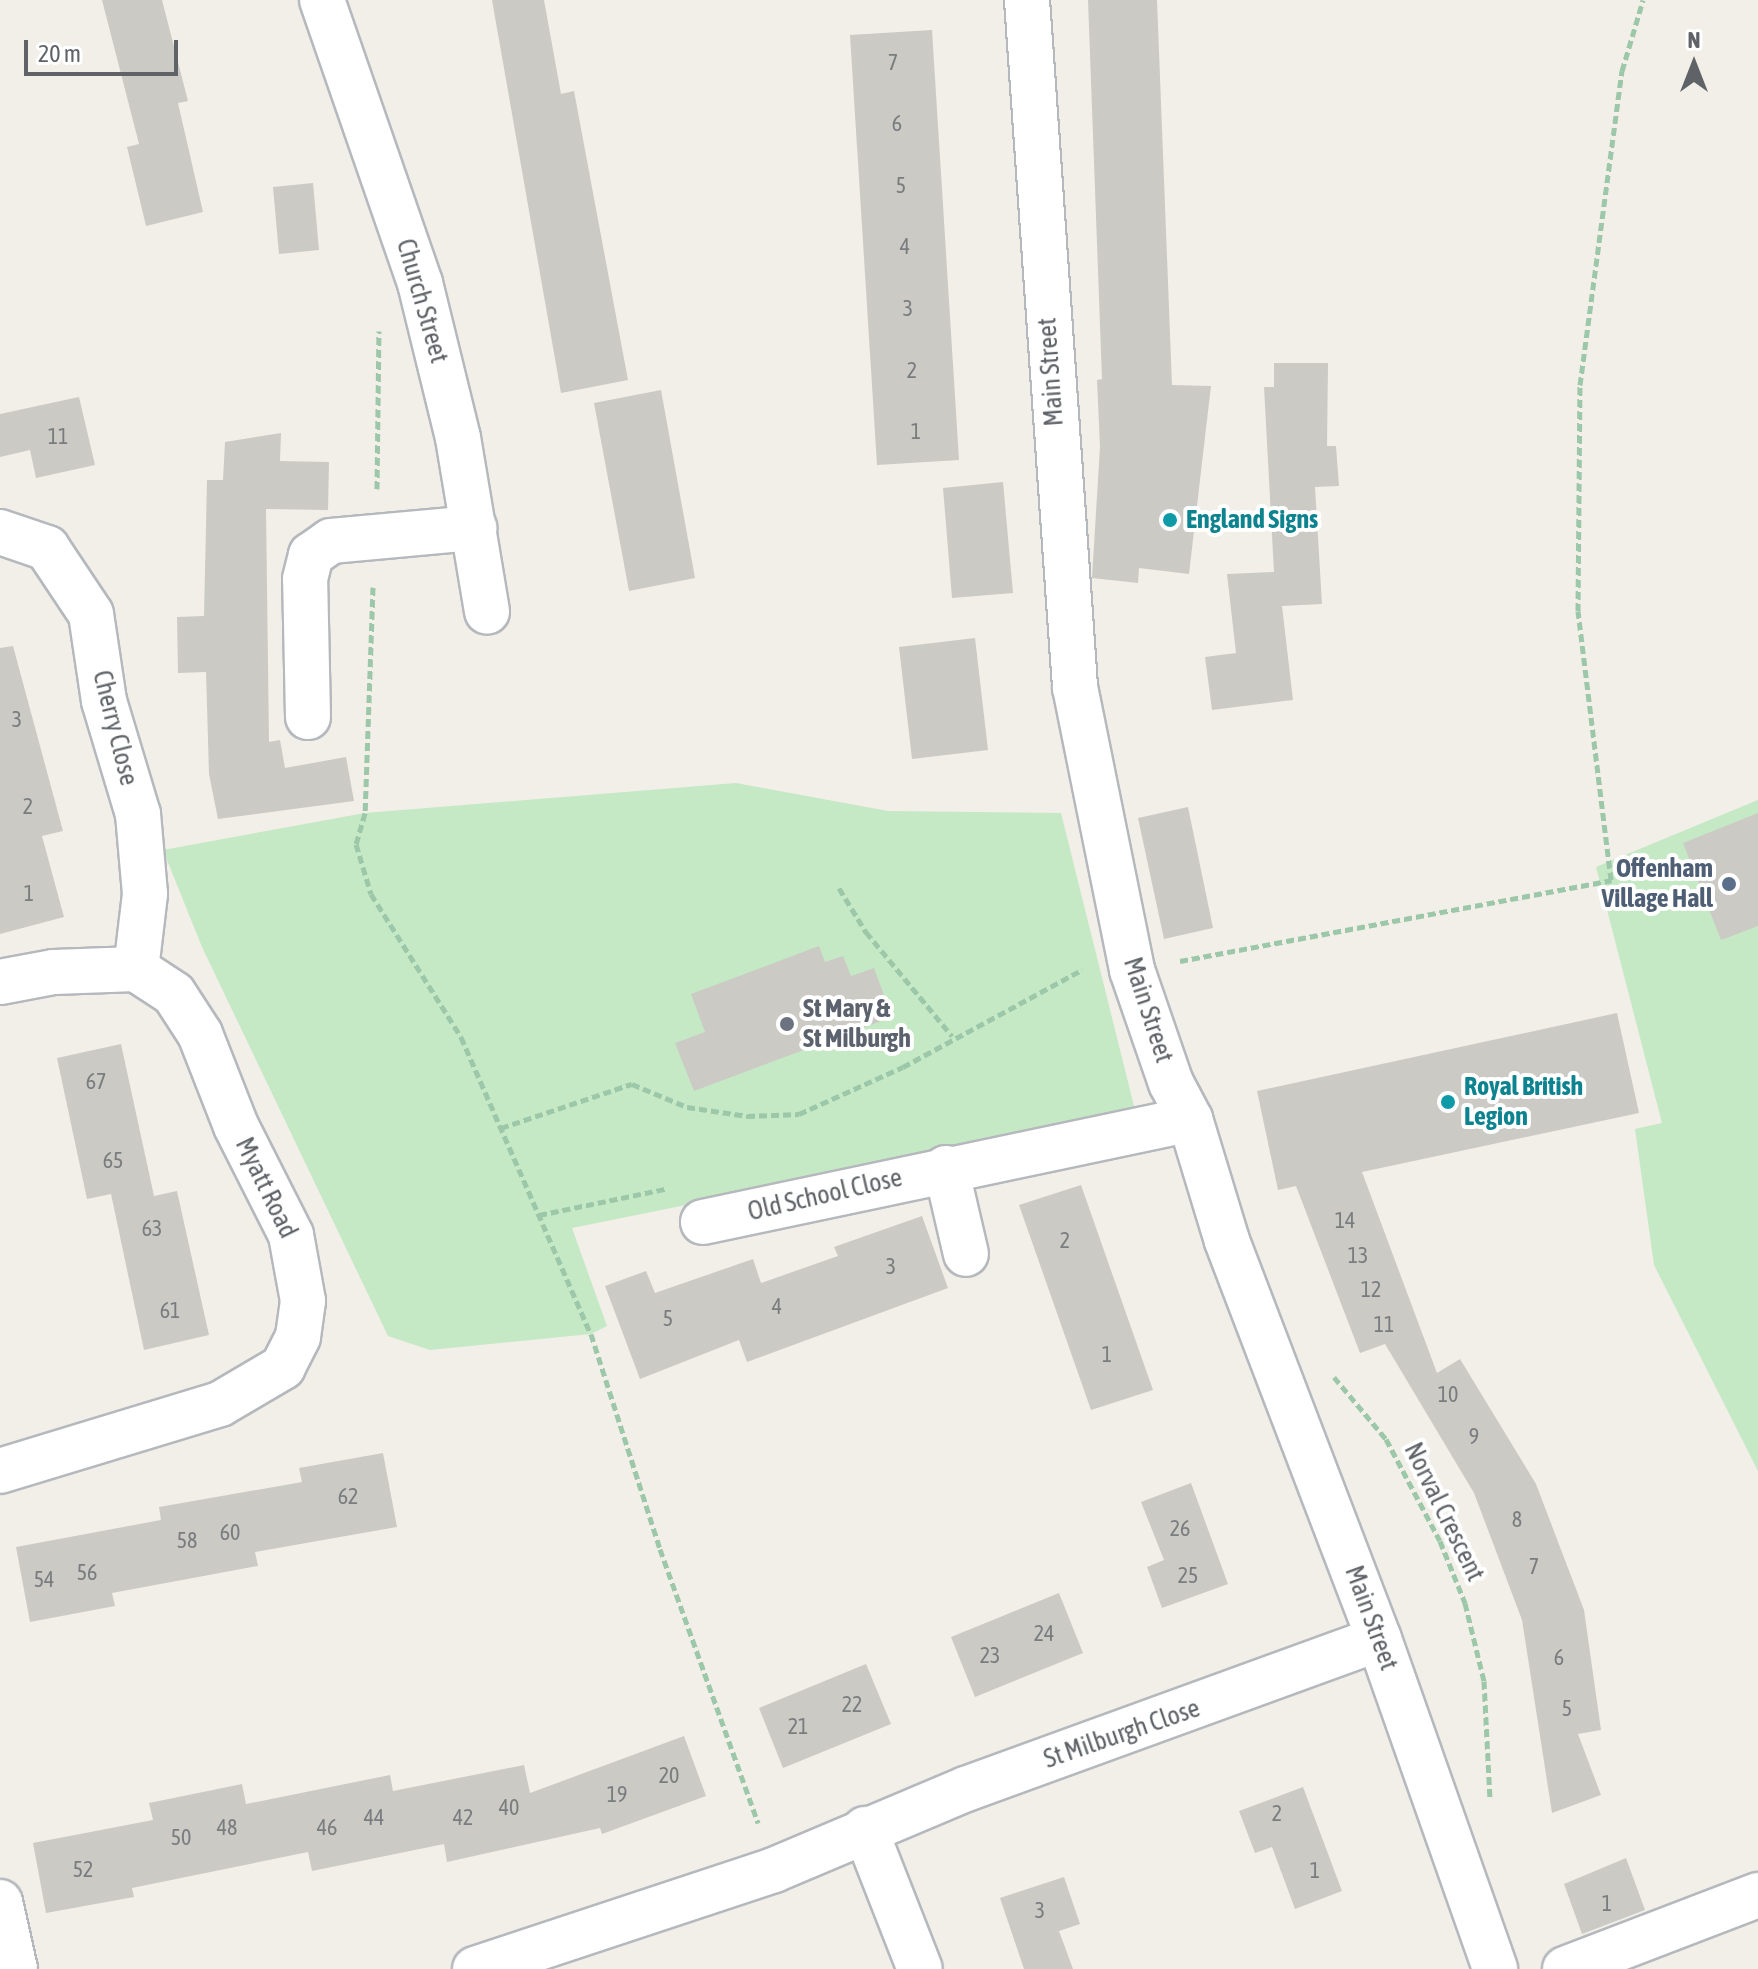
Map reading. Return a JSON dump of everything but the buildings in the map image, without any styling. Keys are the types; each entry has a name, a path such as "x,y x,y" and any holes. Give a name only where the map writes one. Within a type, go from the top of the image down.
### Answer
{"street":[{"name":"Church Street","path":"322,0 420,283 474,528 487,612"},
{"name":"Main Street","path":"1027,0 1075,687 1130,964 1171,1083 1190,1119 1227,1241 1379,1639 1495,1969"},
{"path":"308,717 305,579 311,555 331,541 474,528"},
{"name":"Cherry Close","path":"0,532 47,548 91,614 104,701 138,814 145,894 136,969"},
{"path":"0,982 54,972 136,969"},
{"name":"Myatt Road","path":"0,1471 220,1404 283,1367 298,1337 303,1301 291,1235 236,1126 200,1034 174,994 136,969"},
{"name":"Old School Close","path":"703,1222 946,1168 1190,1119"},
{"path":"946,1168 966,1254"},
{"name":"St Milburgh Close","path":"475,1969 589,1935 774,1870 865,1829 1379,1639"},
{"path":"865,1829 920,1969"},
{"path":"1565,1969 1756,1901"},
{"path":"0,1902 15,1969"}],"path":[{"path":"501,1128 632,1084 687,1107 747,1116 799,1114 903,1067 952,1036 1095,964 1130,964 1611,880 1578,611 1580,385 1622,71 1643,0"},
{"path":"379,326 376,539 365,813 356,844 371,894 461,1037 591,1334 660,1549 774,1870"},
{"path":"839,888 866,932 952,1036"},
{"name":"Norval Crescent","path":"1328,1371 1386,1439 1440,1541 1465,1603 1484,1681 1489,1808"}],"green space":[{"path":"736,783 888,811 1061,813 1136,1114 572,1228 607,1326 591,1334 430,1350 388,1336 202,947 163,850 365,813"},
{"path":"1758,800 1758,1471 1654,1265 1635,1129 1662,1123 1596,867"}],"place":[{"name":"England Signs","path":"1170,520"},
{"name":"Offenham Village Hall","path":"1729,884"},
{"name":"St Mary & St Milburgh","path":"787,1024"},
{"name":"Royal British Legion","path":"1448,1102"}]}
